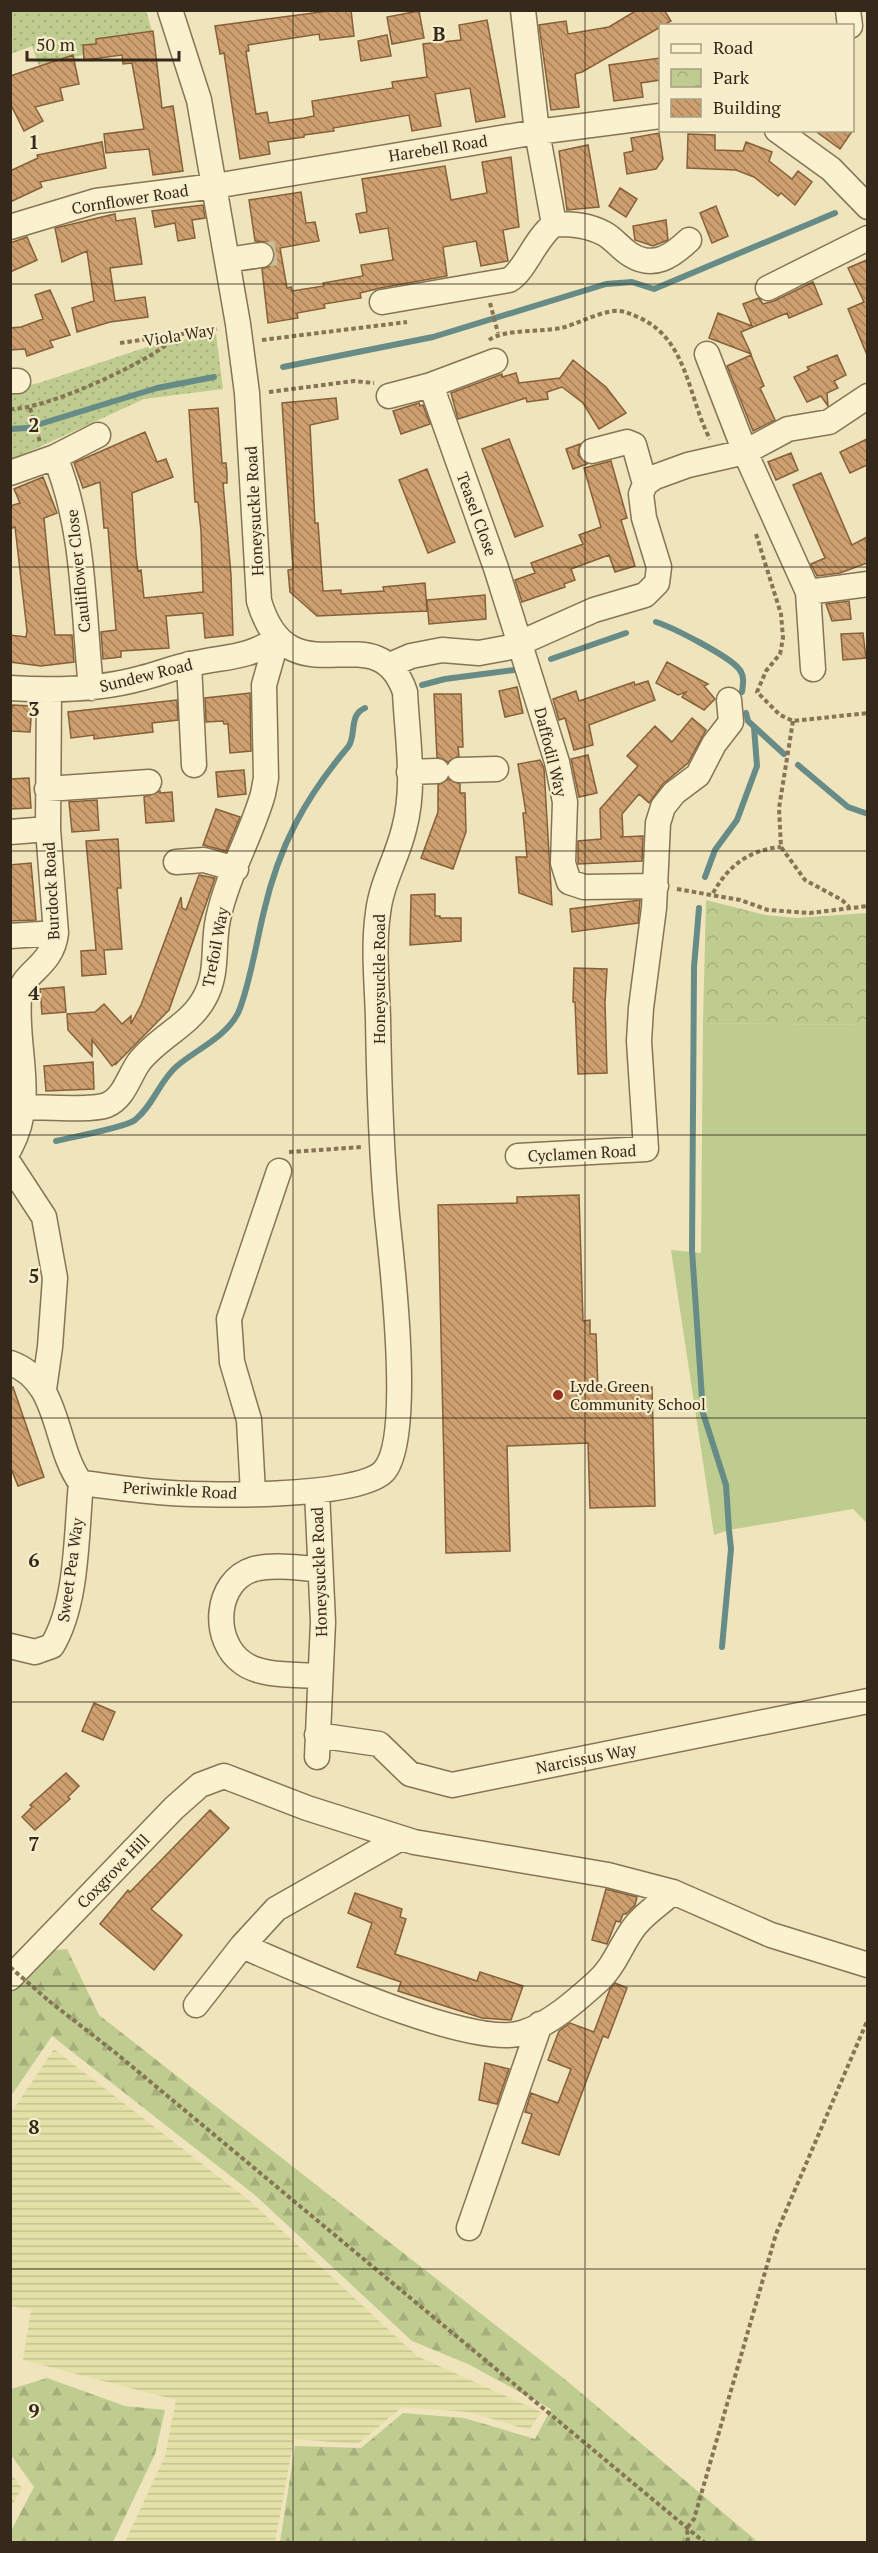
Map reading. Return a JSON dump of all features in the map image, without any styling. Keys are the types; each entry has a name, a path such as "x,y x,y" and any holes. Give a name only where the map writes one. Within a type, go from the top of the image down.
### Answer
{"street":[{"name":"Honeysuckle Road","path":"170,10 199,100 215,186 247,393 258,601 265,623 277,639"},
{"path":"523,10 537,132 554,224"},
{"name":"Harebell Road","path":"215,186 537,132 659,116"},
{"path":"784,132 806,138 867,207"},
{"name":"Cornflower Road","path":"10,227 96,201 215,186"},
{"path":"382,302 484,286 516,276 539,237 554,224 574,224 606,234 630,254 652,261 664,260 689,240"},
{"path":"768,288 867,238"},
{"path":"227,260 261,255"},
{"path":"382,389 431,385 491,352"},
{"path":"707,354 745,452 808,592 813,669"},
{"name":"Teasel Close","path":"431,385 521,644"},
{"path":"277,639 292,650 307,655 369,655 390,665 411,656 442,650 479,653 521,644 594,610 645,595 657,584 658,560 644,518 641,494 645,484 655,477 688,465 745,452 788,429 829,422 867,396"},
{"path":"10,473 47,448 98,435"},
{"path":"592,451 627,442 634,445 645,484"},
{"name":"Cauliflower Close","path":"47,448 66,483 75,520 91,688"},
{"path":"808,592 867,584"},
{"name":"Sundew Road","path":"10,688 50,690 91,688 141,679 189,664 243,656 259,651 277,639"},
{"name":"Trefoil Way","path":"25,1107 97,1107 109,1104 124,1090 146,1054 196,1011 210,987 216,963 214,944 218,917 263,794 266,778 264,685 277,639"},
{"name":"Daffodil Way","path":"521,644 557,762 565,801 563,863 568,882 584,887 656,886"},
{"path":"189,664 194,765"},
{"name":"Honeysuckle Road","path":"317,1746 323,1622 318,1569 317,1491 369,1482 385,1470 394,1452 399,1423 395,1296 381,1146 378,912 389,869 404,830 408,807 409,772 405,692 400,677 390,665"},
{"name":"Burdock Road","path":"10,1148 21,1126 25,1107 18,996 24,983 47,960 55,946 47,789 50,690"},
{"path":"656,886 658,823 663,807 674,794 698,775 714,744 731,722 729,700"},
{"path":"409,772 496,769"},
{"path":"47,789 150,782"},
{"path":"10,832 48,829"},
{"path":"176,862 204,860 236,869"},
{"name":"Cyclamen Road","path":"518,1156 646,1149 639,1041 640,1008 656,886"},
{"path":"10,936 56,933"},
{"path":"10,1165 44,1217 55,1278 50,1347 44,1389"},
{"path":"253,1493 249,1420 232,1362 229,1319 279,1171"},
{"path":"10,1363 27,1369 44,1389 70,1469 81,1484"},
{"name":"Periwinkle Road","path":"81,1484 160,1493 317,1491"},
{"name":"Sweet Pea Way","path":"10,1646 34,1652 52,1646 62,1630 68,1605 81,1484"},
{"path":"318,1569 255,1569 240,1575 223,1600 221,1618 224,1637 231,1651 243,1663 257,1670 319,1676"},
{"name":"Narcissus Way","path":"317,1746 379,1744 410,1774 452,1785 867,1701"},
{"name":"Coxgrove Hill","path":"10,1978 174,1808 200,1785 224,1776 307,1808 401,1838"},
{"path":"196,2005 242,1946 276,1909 401,1838 608,1875 673,1892 771,1935 867,1965"},
{"path":"242,1946 377,2002 453,2026 508,2036 522,2033 540,2024 599,1980 618,1957 636,1925 673,1892"},
{"path":"469,2228 540,2024"}],"path":[{"path":"484,286 498,333 491,352"},
{"path":"498,333 516,334 560,328 615,310 645,320 671,344 677,353 700,419 722,458"},
{"name":"Viola Way","path":"120,343 238,324"},
{"path":"10,409 31,410 154,354 166,345 166,335"},
{"path":"268,392 354,381 382,389"},
{"path":"31,410 47,448"},
{"path":"754,525 781,614 783,638 780,654 766,671 758,692 780,714 793,721 867,713"},
{"path":"793,721 779,808 781,847 805,880 842,900 849,907"},
{"path":"713,893 722,877 747,855 764,849 781,847"},
{"path":"656,886 713,893 768,910 810,913 867,906"},
{"path":"279,1171 285,1152 381,1146"},
{"path":"10,1967 704,2542"},
{"path":"688,2542 687,2528 694,2519 776,2234 867,2019"}],"shaded area":[{"path":"54,2049 251,2202 417,2356 541,2412 529,2430 469,2412 402,2407 358,2444 294,2439 275,2542 125,2542 165,2456 176,2400 23,2360 31,2310 11,2306 11,2113"},
{"path":"11,2474 22,2488 11,2507"}],"green space":[{"path":"10,11 146,11 154,37 39,66 32,46 11,54"},
{"path":"216,334 223,389 144,399 11,460 11,389 39,383 150,346"},
{"path":"706,900 765,915 796,918 867,913 867,1025 703,1023"},
{"path":"703,1023 867,1025 867,1523 853,1509 729,1530 714,1535 671,1250 701,1253"},
{"path":"67,1949 99,2015 567,2381 758,2542 280,2542 295,2446 361,2448 403,2413 464,2418 535,2439 551,2409 468,2364 412,2341 256,2196 52,2036 11,2096 11,1987 41,1951"},
{"path":"47,2378 125,2406 165,2410 155,2454 113,2542 11,2542 11,2531 34,2487 11,2455 11,2389"}],"building":[{"path":"351,10 354,36 320,40 319,34 248,45 249,51 246,51 256,114 267,112 269,123 314,116 312,101 393,88 392,82 427,77 423,44 461,40 459,25 487,20 505,117 476,122 470,88 435,94 441,126 412,131 409,115 333,128 334,131 304,135 304,137 268,142 270,154 240,159 224,53 220,54 215,26"},
{"path":"637,10 664,10 671,21 659,24 659,28 575,74 579,107 551,110 539,25 566,21 568,34 609,27"},
{"path":"419,11 424,38 392,44 387,17"},
{"path":"153,31 162,108 173,106 183,171 153,175 149,149 106,153 104,134 144,129 132,63 123,64 122,55 84,60 83,45 96,44 96,39"},
{"path":"387,35 391,56 361,61 358,41"},
{"path":"73,55 79,84 60,88 63,100 35,107 43,121 24,131 10,103 10,76"},
{"path":"659,58 659,80 641,83 643,97 614,101 609,65"},
{"path":"817,132 852,132 840,149"},
{"path":"659,133 663,159 656,169 627,174 624,153 633,151 631,138"},
{"path":"688,134 715,135 715,150 743,151 746,142 772,152 769,161 792,179 798,171 812,182 795,205 781,193 778,196 754,177 736,170 687,168"},
{"path":"102,142 106,168 40,182 42,187 10,202 10,171 38,158 37,155"},
{"path":"588,145 599,207 567,210 559,151"},
{"path":"511,157 519,227 503,230 508,261 481,266 476,241 443,247 447,276 360,293 361,298 324,304 325,308 297,313 298,318 268,323 262,269 270,266 275,252 267,242 255,241 249,200 301,192 306,223 315,222 319,241 280,248 287,288 291,287 292,291 324,286 323,283 363,276 361,265 393,260 388,228 360,233 356,214 367,212 362,179 445,166 451,200 487,193 482,162"},
{"path":"620,188 637,199 626,217 609,206"},
{"path":"203,205 205,218 192,220 195,238 178,241 175,223 155,227 152,211"},
{"path":"716,206 728,236 712,243 700,213"},
{"path":"115,214 116,221 135,218 142,264 110,268 115,301 145,297 148,317 110,322 77,332 72,308 94,301 87,251 62,262 55,228"},
{"path":"666,220 668,240 653,246 635,240 633,226"},
{"path":"27,237 37,260 10,272 10,243"},
{"path":"867,260 867,355 848,309 864,302 848,268"},
{"path":"813,282 822,304 789,318 787,313 741,332 751,354 709,338 718,313 752,326 743,304 759,298 763,304 774,301"},
{"path":"50,290 70,335 50,341 53,347 27,356 25,349 10,350 10,328 21,327 43,319 35,295"},
{"path":"751,355 764,386 760,388 775,420 753,431 727,366"},
{"path":"837,355 846,375 834,381 838,388 827,393 828,406 821,396 807,402 794,377 809,370 807,367"},
{"path":"573,360 606,387 626,413 599,429 583,403 562,387 547,392 548,399 527,402 526,398 458,419 451,393 502,374 502,377 516,373 519,383 560,378"},
{"path":"336,398 338,419 310,425 315,523 318,523 323,591 341,590 341,594 384,591 383,587 425,583 427,611 317,616 290,592 288,570 293,569 282,403"},
{"path":"419,403 420,406 423,405 430,424 401,434 393,411"},
{"path":"218,408 222,463 226,463 227,473 227,483 223,483 231,575 233,635 205,638 203,613 166,616 169,648 121,651 121,657 103,659 101,632 116,630 108,528 104,528 100,482 83,488 74,463 145,432 157,462 166,459 173,477 132,493 136,555 138,571 141,570 144,598 203,592 201,531 198,502 195,502 189,410"},
{"path":"509,439 543,526 515,537 482,449"},
{"path":"867,439 867,465 850,473 840,452"},
{"path":"580,444 578,455 587,464 573,469 566,449"},
{"path":"791,453 798,470 776,480 768,462"},
{"path":"611,461 627,518 621,520 635,566 615,572 609,555 571,569 575,580 564,584 565,587 522,602 515,580 535,573 531,563 583,544 579,535 601,527 584,468"},
{"path":"427,469 455,542 428,553 399,480"},
{"path":"821,473 852,545 867,537 867,563 840,573 817,576 811,564 825,558 793,485"},
{"path":"43,477 57,513 44,518 55,635 72,635 74,662 41,666 10,662 10,635 26,637 27,631 15,527 10,529 10,506 20,503 14,489"},
{"path":"485,595 486,619 429,624 427,600"},
{"path":"849,601 851,619 832,621 826,604"},
{"path":"863,633 866,658 843,660 841,634"},
{"path":"667,662 708,684 704,686 715,699 704,710 682,697 686,692 678,695 656,683"},
{"path":"648,681 655,700 589,725 593,745 574,750 565,718 559,720 553,699 576,691 579,701 634,682 635,685"},
{"path":"517,687 523,713 505,717 499,691"},
{"path":"250,693 251,751 230,753 228,724 224,724 223,721 206,722 205,698"},
{"path":"434,694 461,694 463,747 458,747 459,756 448,762 437,757"},
{"path":"177,700 178,720 152,723 153,732 94,739 94,735 71,738 68,712"},
{"path":"12,705 32,706 30,732 10,731"},
{"path":"692,718 706,730 688,763 663,784 649,803 639,794 622,814 623,835 621,837 643,836 642,861 578,864 578,841 601,839 600,809 638,766 627,756 655,726 672,742"},
{"path":"588,755 597,793 579,797 571,759"},
{"path":"540,760 544,768 552,905 519,893 516,857 527,857 523,813 526,813 518,764"},
{"path":"244,770 246,794 218,797 216,772"},
{"path":"29,778 31,808 10,809 10,779"},
{"path":"448,779 460,784 460,793 465,793 466,832 453,869 421,858 438,812 438,785"},
{"path":"160,791 160,793 172,792 174,821 146,823 144,797"},
{"path":"97,800 99,830 72,832 69,802"},
{"path":"216,809 240,817 226,851 203,845"},
{"path":"118,839 121,888 117,888 122,949 104,950 106,974 82,976 81,951 96,950 86,841"},
{"path":"31,863 36,920 10,921 10,865"},
{"path":"199,875 215,878 169,1010 115,1065 117,1062 112,1066 92,1040 92,1056 68,1030 67,1014 95,1012 104,1004 122,1024 131,1016 131,1024 141,1005 181,897 182,908 186,910"},
{"path":"435,894 435,916 461,918 461,941 410,945 411,895"},
{"path":"640,900 638,923 572,932 570,909"},
{"path":"574,968 607,969 605,1003 607,1073 578,1074 575,1002 573,1002"},
{"path":"64,987 66,1012 42,1014 40,989"},
{"path":"93,1062 94,1089 46,1091 44,1066"},
{"path":"579,1195 583,1321 590,1320 590,1334 596,1334 598,1389 652,1387 655,1506 590,1508 588,1443 507,1446 510,1551 446,1553 438,1205 517,1203 517,1197"},
{"path":"13,1387 44,1477 18,1486 10,1466 10,1388"},
{"path":"94,1703 115,1712 103,1740 82,1731"},
{"path":"66,1773 79,1786 68,1797 70,1799 35,1830 22,1817 32,1807 30,1805"},
{"path":"210,1810 229,1828 151,1909 182,1935 154,1970 100,1924 128,1890 130,1892"},
{"path":"606,1889 637,1897 635,1905 623,1914 620,1922 616,1921 607,1944 592,1940"},
{"path":"355,1893 402,1909 400,1917 406,1919 395,1954 477,1981 480,1972 523,1986 511,2020 482,2018 398,1991 401,1982 357,1967 372,1923 348,1913"},
{"path":"615,1983 627,1988 608,2038 603,2036 559,2155 522,2143 532,2114 525,2112 531,2093 558,2103 571,2069 548,2060 559,2031 570,2023 594,2032 610,1989"},
{"path":"485,2063 509,2069 497,2104 479,2100"}],"waterway":[{"path":"283,367 433,337 606,284 632,282 654,289 835,213"},
{"path":"10,429 27,428 157,388 214,377"},
{"path":"656,622 700,642 733,663 742,674 742,692"},
{"path":"551,659 626,633"},
{"path":"422,685 445,679 514,670"},
{"path":"56,1141 109,1129 135,1120 147,1108 171,1072 219,1036 233,1021 246,991 277,865 306,804 348,747 356,716 365,708"},
{"path":"746,713 748,721 784,754"},
{"path":"705,877 715,850 737,820 757,766 754,727"},
{"path":"798,765 848,807 868,814"},
{"path":"699,908 694,967 692,1250 703,1413 726,1485 731,1549 722,1647"}],"tunnel":[{"path":"261,255 276,253"}],"place":[{"name":"Lyde Green Community School","path":"558,1395"}]}
